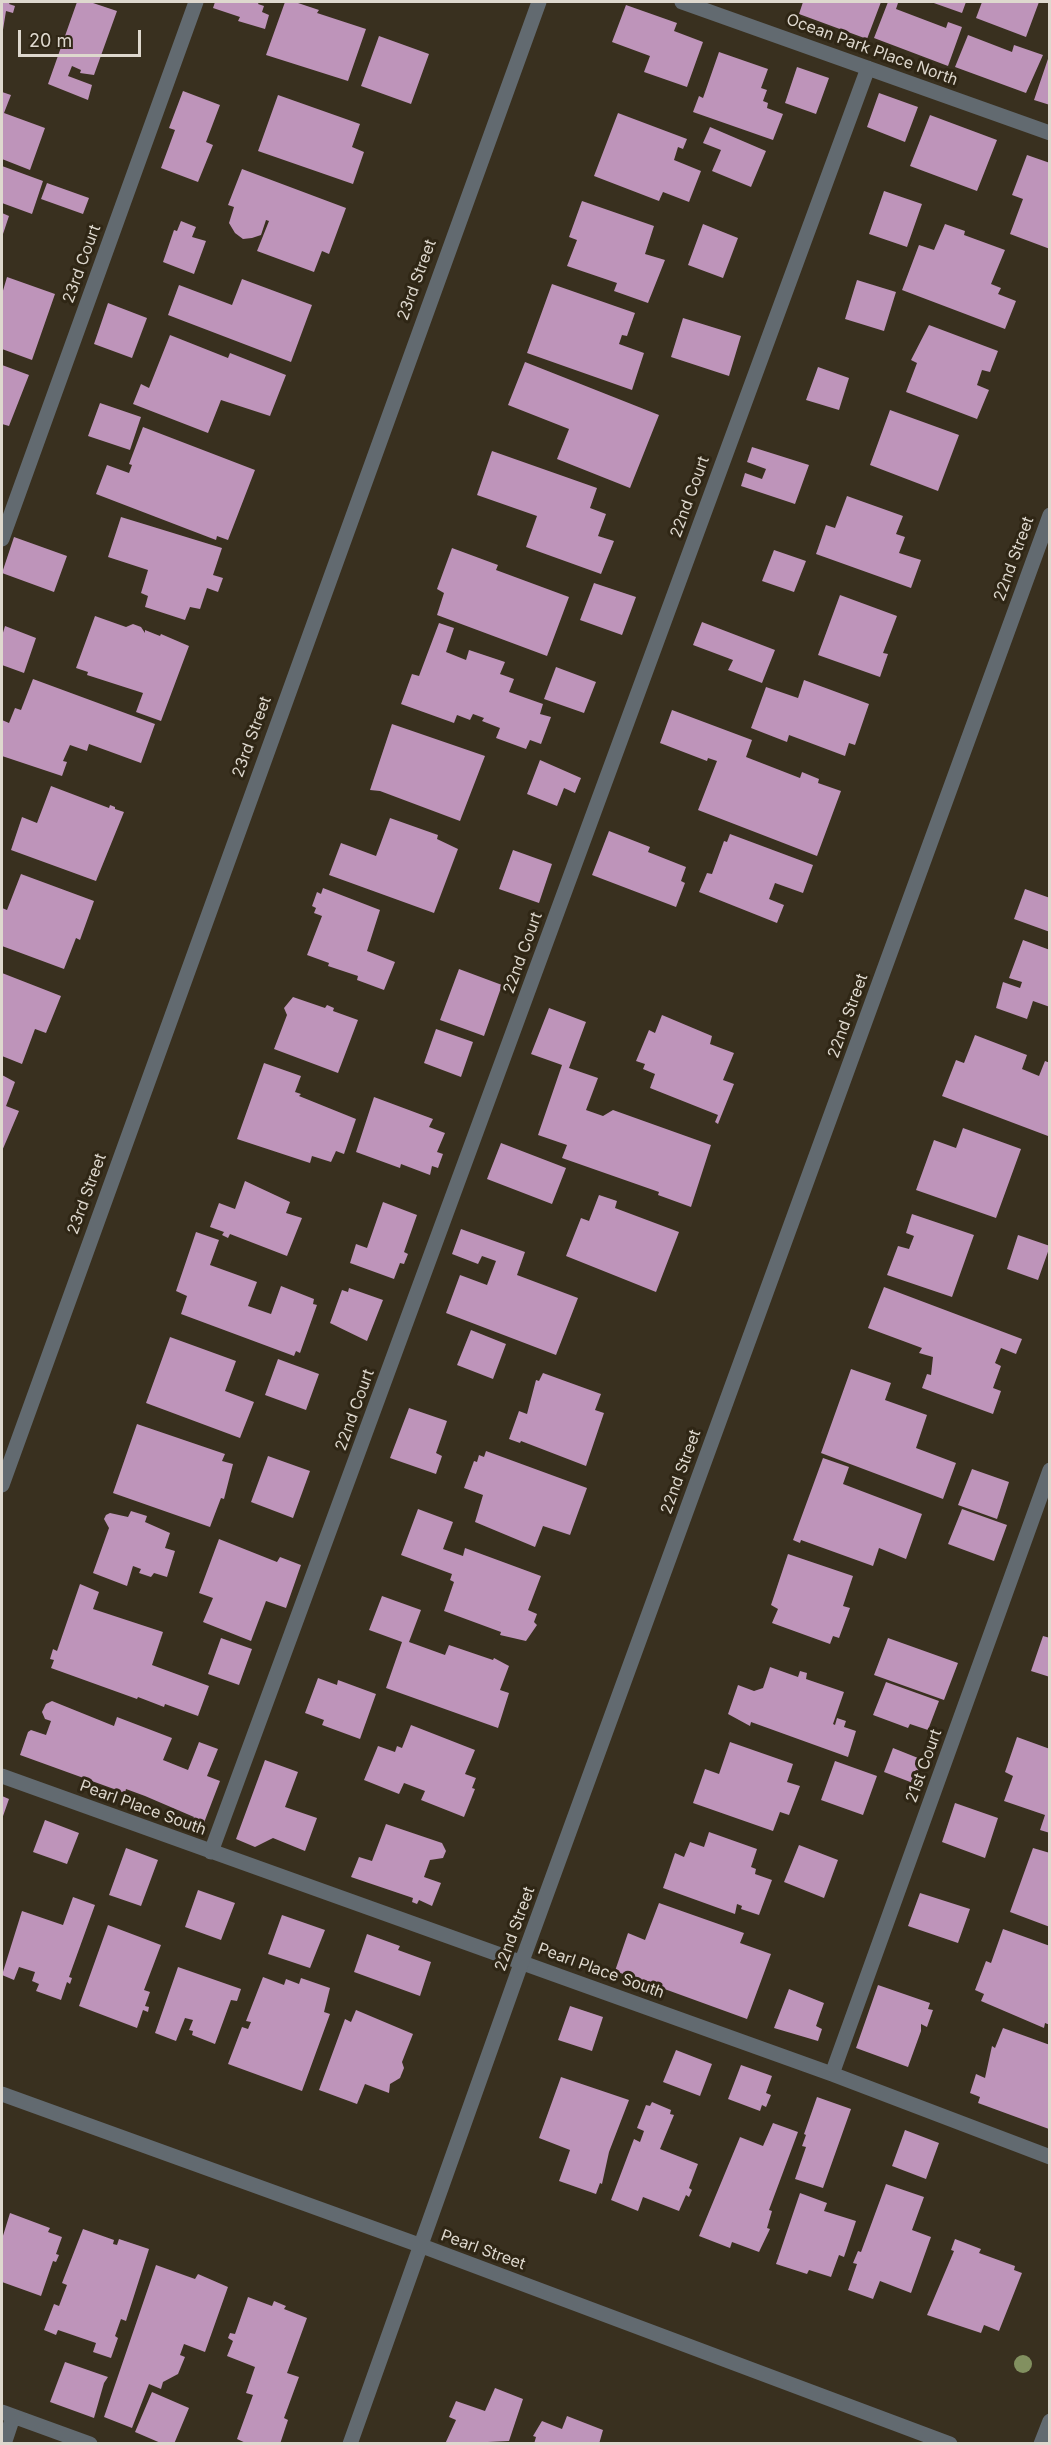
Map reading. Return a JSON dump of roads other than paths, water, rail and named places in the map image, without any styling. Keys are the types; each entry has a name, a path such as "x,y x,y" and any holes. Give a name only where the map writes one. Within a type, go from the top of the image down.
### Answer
{"street":[{"name":"23rd Court","path":"2,539 196,2"},
{"name":"23rd Street","path":"2,1485 539,2"},
{"name":"Ocean Park Place North","path":"682,2 1050,133"},
{"name":"22nd Court","path":"211,1852 868,68"},
{"name":"22nd Street","path":"351,2444 522,1961 1050,515"},
{"name":"21st Court","path":"832,2073 1050,1470"},
{"name":"Pearl Place South","path":"2,1776 832,2073 1050,2157"},
{"name":"Pearl Street","path":"2,2094 422,2246 950,2444"},
{"path":"4,2444 8,2414 90,2444"},
{"path":"1041,2444 1050,2421"}]}
